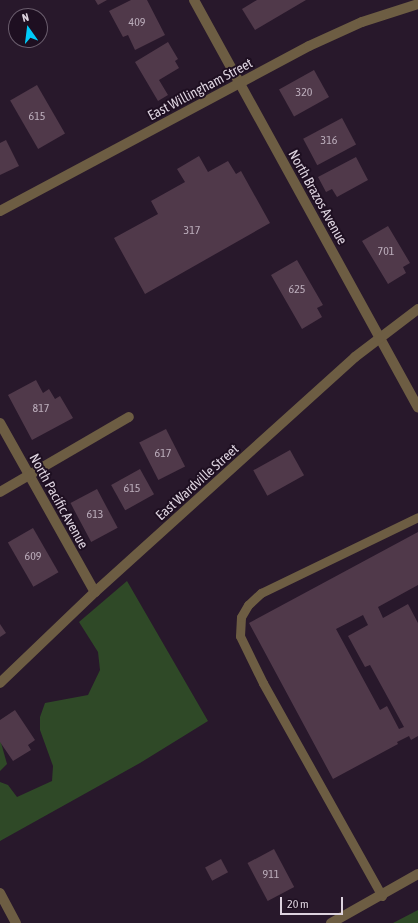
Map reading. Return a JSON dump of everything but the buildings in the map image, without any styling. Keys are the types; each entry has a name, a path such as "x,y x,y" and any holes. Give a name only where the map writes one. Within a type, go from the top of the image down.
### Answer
{"street":[{"name":"North Brazos Avenue","path":"194,0 418,408"},
{"name":"East Willingham Street","path":"0,210 240,84 309,46 362,22 418,4"},
{"name":"East Wardville Street","path":"0,683 95,592 380,337 418,309"},
{"path":"0,492 129,417"},
{"name":"North Pacific Avenue","path":"0,423 95,592"},
{"path":"331,923 382,896 418,874"},
{"path":"0,893 16,923"}],"lane":[{"path":"382,896 263,683 240,636 241,617 248,605 261,593 418,517"}],"green space":[{"path":"127,581 208,721 140,763 0,841 0,782 8,785 17,797 52,781 53,766 40,730 40,717 45,703 88,695 100,670 98,652 79,622"},
{"path":"0,739 7,764 0,771"},
{"path":"418,910 418,923 393,923"}]}
